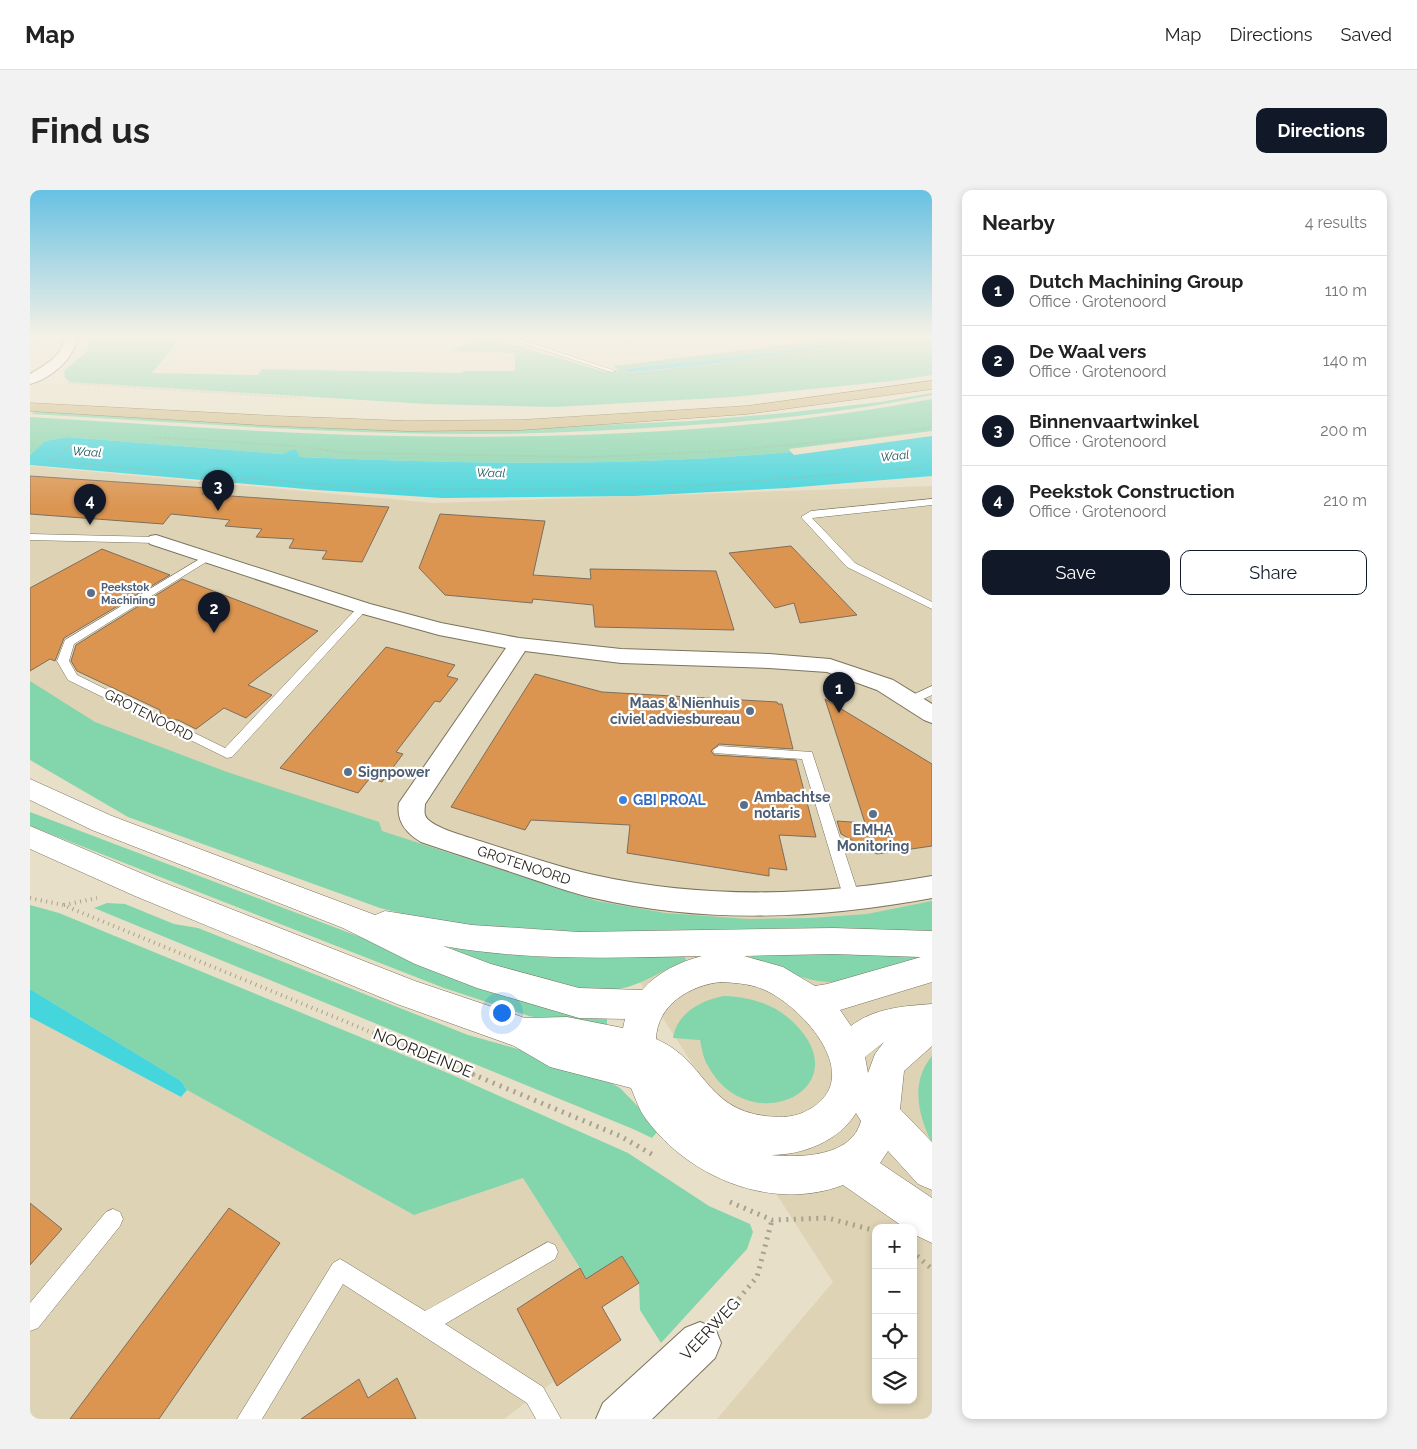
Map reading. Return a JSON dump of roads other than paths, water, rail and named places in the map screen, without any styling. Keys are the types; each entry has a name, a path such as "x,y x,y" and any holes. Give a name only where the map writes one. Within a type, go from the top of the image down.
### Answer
{"main road":[{"path":"30,407 276,421 407,426 521,425 747,410 878,392"},
{"path":"30,393 410,415 607,418"},
{"path":"30,789 102,823 354,919 426,954 489,978 579,1003 649,1005"},
{"path":"35,843 409,994 525,1034 563,1054 622,1068 641,1062 655,1056 668,1065 697,1102 719,1121 772,1137 796,1135 822,1123 840,1109 847,1094 847,1066 835,1029 811,1001 790,986 767,975 737,968 709,969 686,975 665,987 649,1005 639,1026 641,1062 657,1104 683,1133 711,1153 744,1167 776,1175 804,1175 847,1165 865,1150 878,1129 888,1065 895,1053 916,1038 932,1021"},
{"path":"354,919 472,938 579,945 833,942 932,944"},
{"path":"811,1001 827,999 932,968"},
{"path":"847,1066 871,1031 896,1022 932,1021"},
{"path":"847,1066 883,1096 932,1170"},
{"path":"847,1165 902,1200 932,1223"}],"street":[{"path":"156,540 363,608 439,628 519,644 621,656 769,661 830,666 885,685 932,715"},
{"name":"GROTENOORD","path":"519,644 412,803 410,812 414,824 431,836 604,889 646,896 715,903 774,904 892,895 932,887"},
{"name":"VEERWEG","path":"619,1419 700,1342"}],"lane":[{"path":"932,502 811,514 806,517 851,565 932,606"},
{"path":"30,537 156,540"},
{"name":"GROTENOORD","path":"208,557 69,642 62,661 72,677 227,754 363,608"},
{"path":"910,701 932,690"},
{"path":"719,750 806,755 852,899"},
{"path":"30,1320 113,1219"},
{"path":"424,1324 548,1252"},
{"path":"249,1419 340,1270 535,1395 549,1419"}],"water":[{"name":"Waal","path":"932,436 932,476 787,488 635,496 442,498 317,490 30,465 30,455 45,441 67,437 282,454 295,449 300,457 546,463 669,460 791,452 794,455"},
{"path":"30,989 181,1081 187,1090 181,1097 30,1017"}],"place":[{"name":"Binnenvaartwinkel","path":"218,511"},
{"name":"Peekstok Construction","path":"90,525"},
{"name":"Peekstok Machining","path":"91,593"},
{"name":"De Waal vers","path":"214,633"},
{"name":"Maas & Nienhuis civiel adviesbureau","path":"750,711"},
{"name":"Dutch Machining Group","path":"839,713"},
{"name":"Signpower","path":"348,772"},
{"name":"GBI PROAL","path":"623,800"},
{"name":"Ambachtse notaris","path":"744,805"},
{"name":"EMHA Monitoring","path":"873,814"}]}
